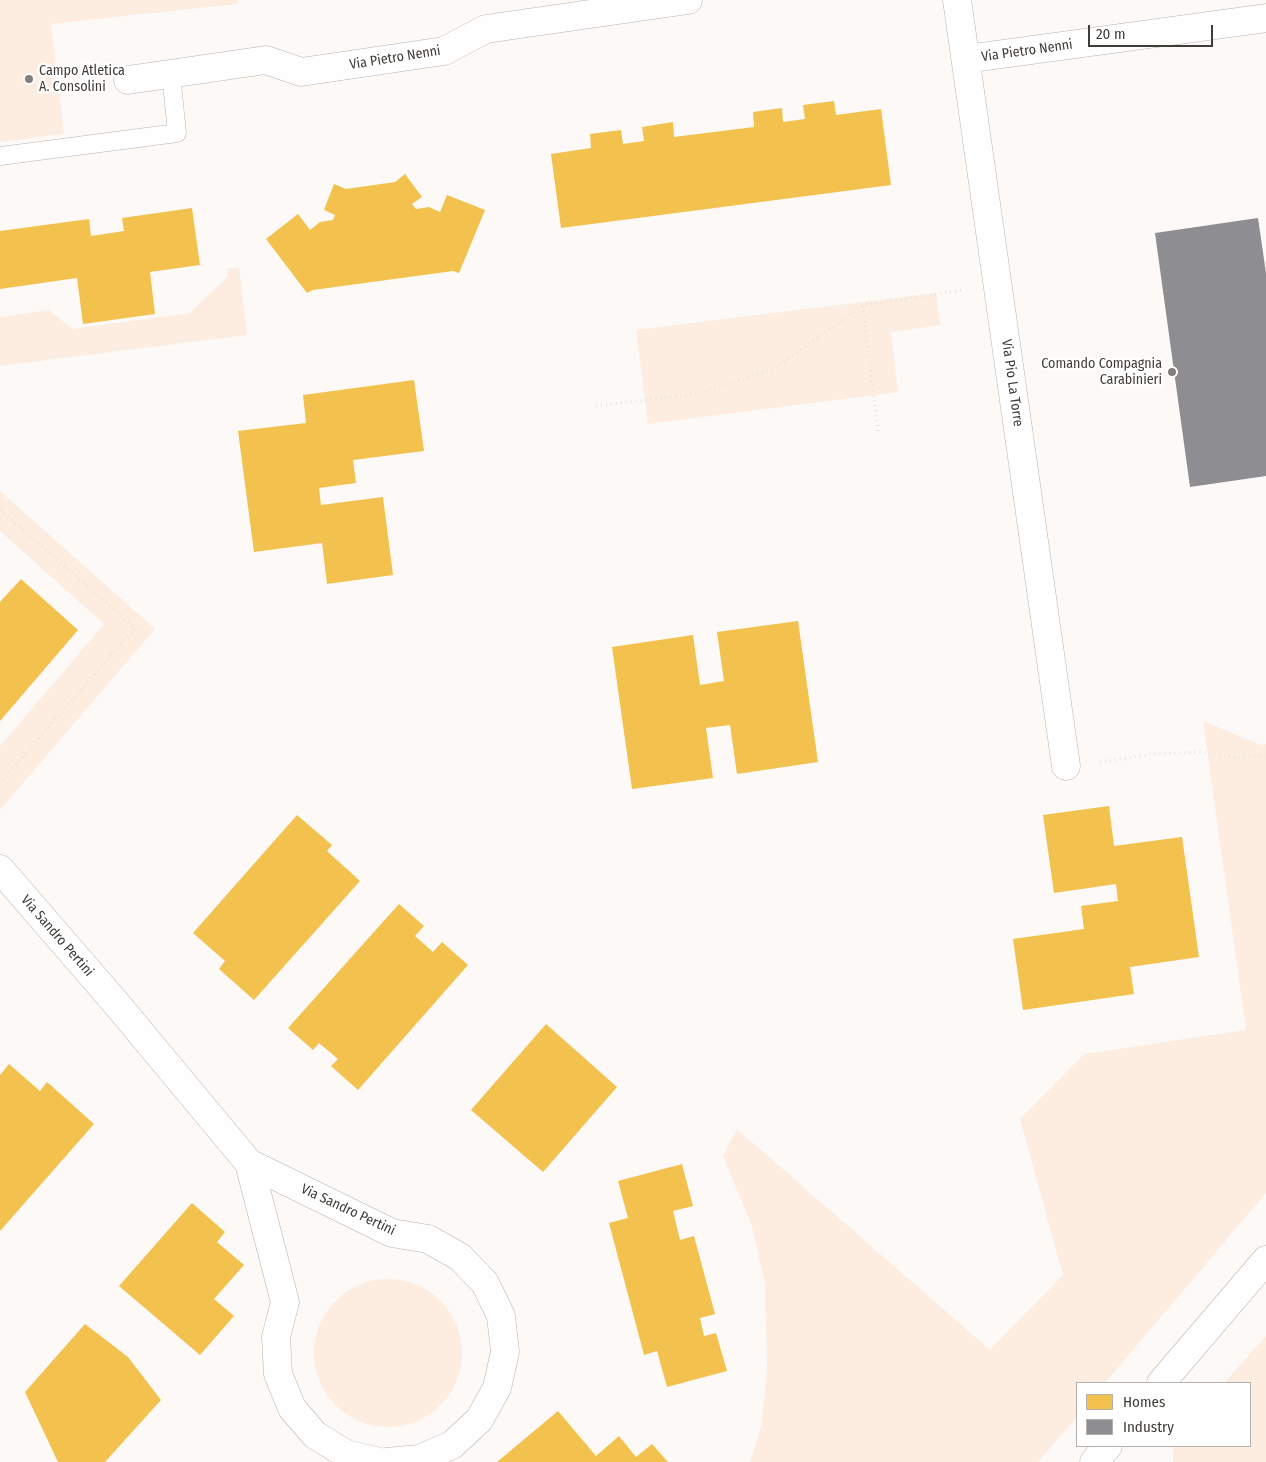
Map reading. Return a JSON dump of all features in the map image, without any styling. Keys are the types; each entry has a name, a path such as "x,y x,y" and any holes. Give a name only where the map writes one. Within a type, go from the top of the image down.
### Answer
{"street":[{"name":"Via Pietro Nenni","path":"128,80 266,60 301,72 444,51 486,30 688,0"},
{"name":"Via Pio La Torre","path":"957,0 1066,766"},
{"name":"Via Pietro Nenni","path":"966,59 1266,18"},
{"name":"Via Sandro Pertini","path":"0,869 115,1002 249,1163 392,1233 428,1239 460,1257 485,1283 501,1316 505,1352 497,1388 479,1420 452,1445 419,1459 387,1462"},
{"name":"Via Sandro Pertini","path":"249,1163 285,1302 276,1337 278,1374 292,1408 315,1435 346,1454 380,1462"},
{"path":"1162,1382 1266,1260"},
{"path":"1094,1462 1107,1447"}],"lane":[{"path":"0,156 177,133 171,74"}],"path":[{"path":"596,406 694,394 757,375 776,366 802,349 863,305 998,285"},
{"path":"863,305 878,431"},
{"path":"0,510 135,628 0,783"},
{"path":"1066,766 1156,754 1202,752 1241,758 1266,755"}],"shaded area":[{"name":"Campo Atletica A. Consolini","path":"0,0 237,0 237,4 51,24 64,134 0,142"},
{"path":"239,267 247,335 0,366 0,317 49,310 72,329 190,313 228,276 227,269"},
{"path":"936,293 940,325 891,332 898,392 648,424 636,330"},
{"path":"0,491 155,629 0,810 0,746 104,624 0,531"},
{"path":"1203,721 1261,745 1266,744 1266,1193 1106,1382 1076,1382 1076,1418 1038,1462 750,1462 762,1423 767,1367 765,1284 752,1226 723,1156 737,1129 990,1350 1063,1275 1020,1119 1084,1054 1246,1030"},
{"path":"388,1279 403,1280 417,1284 441,1300 457,1324 461,1338 461,1368 457,1382 441,1406 417,1422 403,1426 388,1427 373,1426 359,1422 335,1406 319,1382 315,1368 314,1353 315,1338 319,1324 335,1300 359,1284 373,1280"},
{"path":"1266,1336 1266,1462 1173,1462 1174,1447 1251,1447 1251,1382 1225,1382"}],"building: Homes":[{"path":"834,101 836,115 881,109 891,185 561,228 551,154 591,148 590,134 621,130 623,144 644,141 642,127 673,122 674,137 754,127 753,112 782,108 783,122 805,119 803,105"},
{"path":"405,174 422,197 412,204 416,209 429,207 440,212 447,195 485,210 459,273 453,271 313,290 307,293 266,239 298,214 310,230 320,222 333,220 335,215 324,210 334,184 346,189 395,182"},
{"path":"192,208 200,265 150,272 155,314 83,324 77,278 0,289 0,231 89,219 91,236 124,231 122,218"},
{"path":"414,380 424,451 353,460 356,483 319,488 321,505 383,497 393,575 327,584 322,543 254,552 238,431 306,423 303,395"},
{"path":"21,579 78,630 0,721 0,602"},
{"path":"798,621 818,762 737,774 730,725 706,728 713,778 632,789 612,647 693,635 700,685 724,681 717,632"},
{"path":"1109,806 1114,846 1182,837 1199,957 1130,967 1134,994 1023,1010 1013,939 1084,929 1081,906 1118,901 1116,884 1054,893 1043,815"},
{"path":"297,815 332,845 327,851 360,881 254,1000 219,969 225,961 193,933"},
{"path":"399,904 424,926 415,936 433,952 442,942 468,965 358,1090 331,1066 338,1059 319,1043 313,1050 288,1028"},
{"path":"546,1024 617,1087 543,1172 471,1110"},
{"path":"9,1064 40,1091 47,1082 94,1124 0,1231 0,1075"},
{"path":"682,1164 693,1206 673,1211 680,1240 694,1236 715,1314 700,1318 704,1336 716,1333 727,1371 667,1387 657,1351 644,1355 609,1223 628,1218 618,1181"},
{"path":"192,1203 225,1232 217,1242 244,1265 214,1299 234,1316 200,1355 119,1286"},
{"path":"85,1324 128,1357 161,1400 105,1462 58,1462 25,1392"},
{"path":"558,1411 596,1456 619,1436 636,1457 652,1444 668,1462 497,1462"}],"building: Industry":[{"path":"1258,218 1266,273 1266,476 1190,487 1155,233"}],"place":[{"name":"Campo Atletica A. Consolini","path":"29,79"},
{"name":"Comando Compagnia Carabinieri","path":"1172,372"}]}
